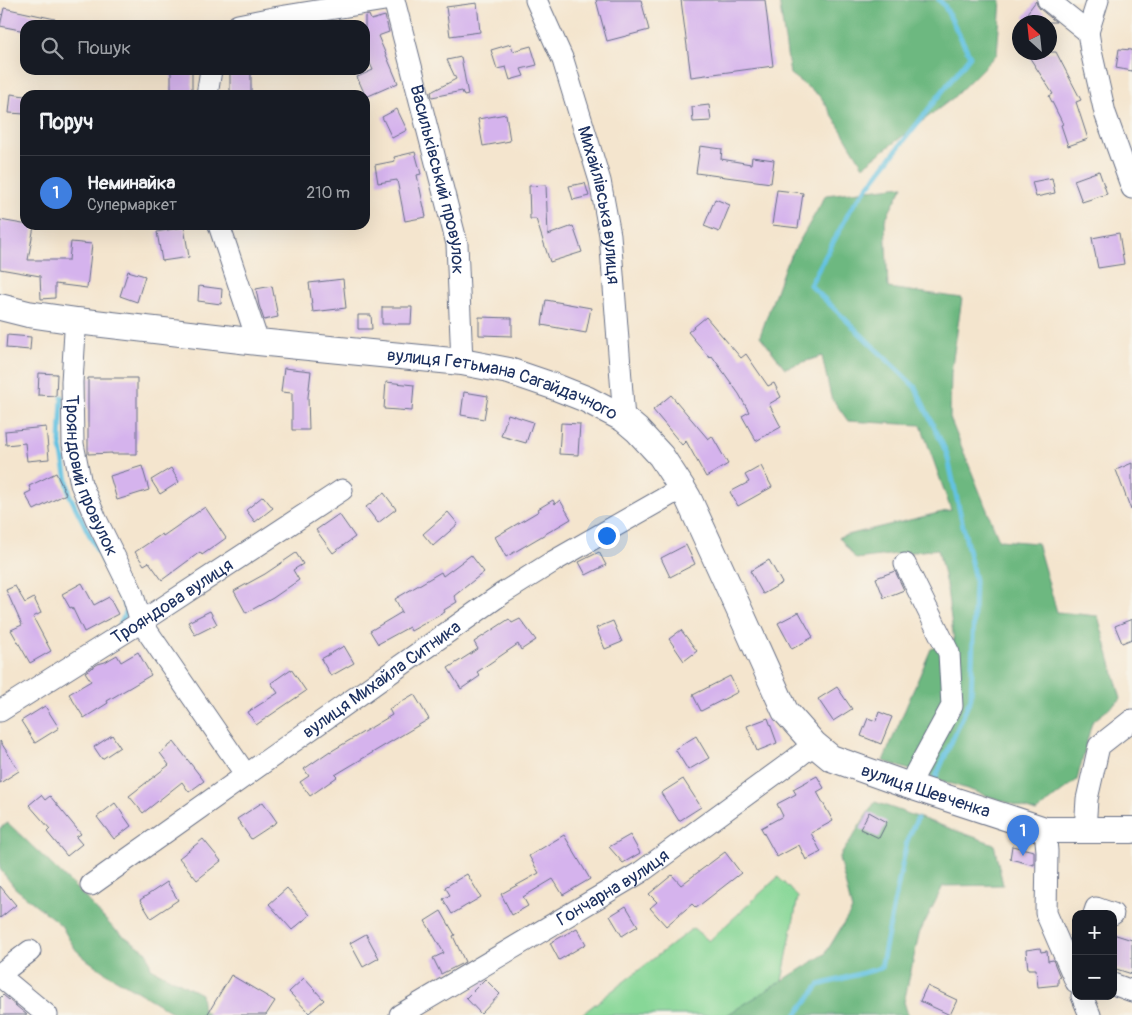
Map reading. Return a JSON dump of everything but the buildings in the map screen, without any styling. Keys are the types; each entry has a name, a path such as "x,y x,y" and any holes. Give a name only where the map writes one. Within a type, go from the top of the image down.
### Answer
{"main road":[{"name":"вулиця Гетьмана Сагайдачного","path":"0,307 28,314 77,321 258,342 462,362 509,371 553,386 586,399 624,419 661,456 682,488 785,712 814,744"},
{"name":"вулиця Шевченка","path":"814,744 831,758 1046,830 1132,830"}],"street":[{"path":"263,20 386,0"},
{"name":"Васильківський провулок","path":"394,0 457,244 462,362"},
{"name":"Михайлівська вулиця","path":"536,0 563,60 600,181 610,235 624,419"},
{"path":"1048,0 1088,32"},
{"path":"1098,0 1088,32 1091,51 1105,113 1132,188"},
{"path":"208,90 210,75"},
{"path":"221,230 258,342"},
{"name":"Трояндовий провулок","path":"77,321 72,382 73,444 81,484 96,520 132,592 140,622 246,775"},
{"name":"вулиця Михайла Ситника","path":"91,885 503,593 682,488"},
{"name":"Трояндова вулиця","path":"0,711 342,490"},
{"path":"905,564 949,653 952,706 910,786"},
{"path":"1085,830 1087,799 1099,746 1132,720"},
{"name":"Гончарна вулиця","path":"400,1015 641,872 814,744"},
{"path":"1046,830 1046,913 1072,965"},
{"path":"1117,915 1132,920"},
{"path":"30,951 0,975 47,1015"},
{"path":"1117,985 1132,991"},
{"path":"1084,1000 1090,1015"}],"green space":[{"path":"779,0 1001,0 997,54 953,98 863,166 821,97 790,74"},
{"path":"903,186 885,220 888,288 962,298 951,372 950,418 999,540 1037,543 1057,612 1098,616 1121,699 1092,722 1077,780 1036,812 883,761 931,649 954,641 947,589 938,549 856,559 839,537 951,510 921,425 848,421 831,397 822,356 785,368 760,336 785,266 826,195"},
{"path":"875,802 994,844 1003,885 943,886 919,934 904,1002 908,1015 727,1015 825,954 852,910 839,858"},
{"path":"8,823 79,891 114,929 147,952 151,968 201,994 203,1011 210,1015 177,1015 106,973 76,950 61,925 15,888 0,869 0,828"},
{"path":"778,877 798,897 782,981 727,1015 581,1015 693,928 709,941"}],"waterway":[{"path":"934,781 971,698 975,580 947,454 915,387 810,285 852,207 970,56 944,5 939,0"},
{"path":"62,397 60,442 70,496 127,610 119,627"},
{"path":"796,1015 819,985 881,968 907,841 917,819"}],"place":[{"name":"Неминайка","path":"1023,856"}]}
